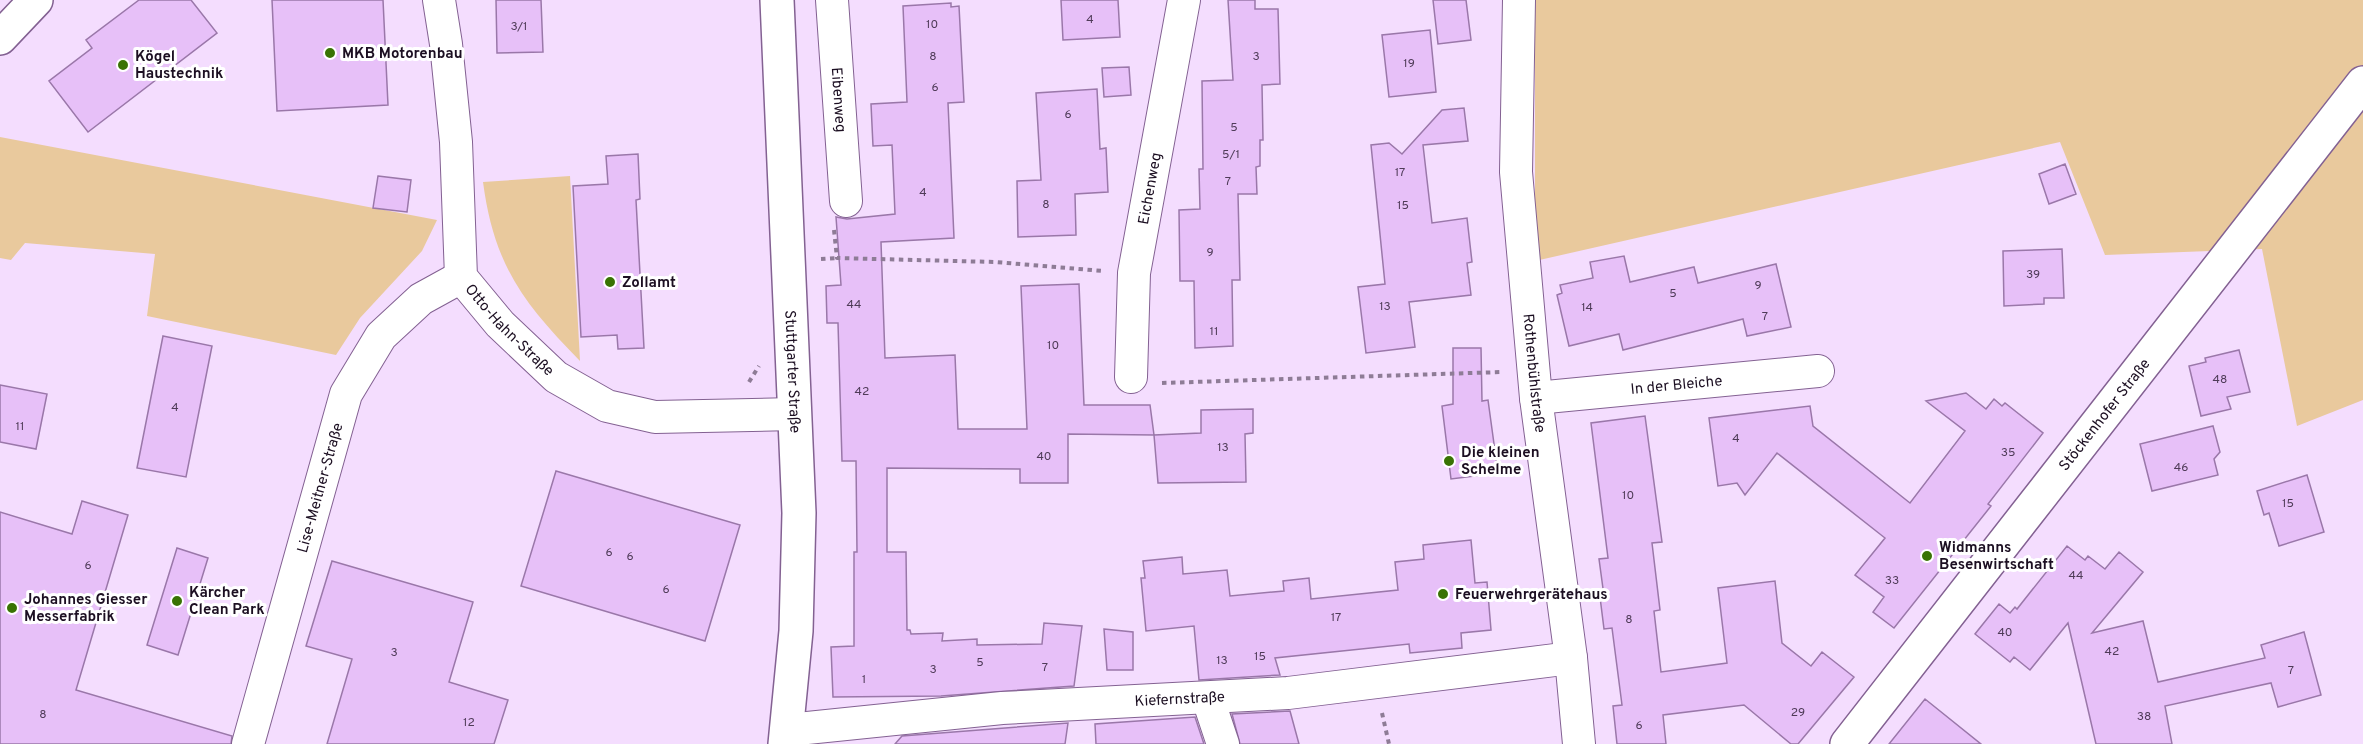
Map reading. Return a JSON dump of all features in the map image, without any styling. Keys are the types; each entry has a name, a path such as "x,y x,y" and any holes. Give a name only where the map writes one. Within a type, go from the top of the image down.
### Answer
{"main road":[{"path":"0,38 36,0"},
{"name":"Stuttgarter Straße","path":"777,0 799,513 796,631 787,737"},
{"name":"Stöckenhofer Straße","path":"1847,744 2363,83"}],"street":[{"name":"Otto-Hahn-Straße","path":"439,0 456,142 461,278 500,324 556,377 606,406 655,417 795,414"},
{"name":"Eibenweg","path":"832,0 846,201"},
{"name":"Eichenweg","path":"1131,377 1134,273 1184,0"},
{"name":"Rothenbühlstraße","path":"1519,0 1516,172 1534,384 1571,658 1579,744"},
{"name":"Lise-Meitner-Straße","path":"248,744 346,394 381,336 420,298 461,278"},
{"name":"In der Bleiche","path":"1534,384 1818,371"},
{"name":"Kiefernstraße","path":"787,737 1002,708 1208,699 1311,690 1571,658"},
{"path":"1208,699 1223,744"}],"path":[{"path":"837,258 833,216 846,201"},
{"path":"814,260 837,258 995,262 1134,273"},
{"path":"744,415 745,388 759,368 759,362"},
{"path":"1131,377 1160,383 1534,384"}],"shaded area":[{"path":"1535,0 2363,0 2363,400 2297,426 2262,249 2105,255 2060,142 1535,261"},
{"path":"0,137 437,220 422,251 360,318 336,355 147,316 155,254 25,243 11,260 0,258"},
{"path":"570,176 580,361 542,320 514,281 495,237 483,182"}],"building":[{"name":"Kögel Haustechnik","path":"139,0 191,0 217,33 88,132 49,81 92,48 86,40"},
{"name":"MKB Motorenbau","path":"272,0 383,0 388,105 277,111"},
{"path":"496,0 541,0 543,52 497,53"},
{"path":"1061,0 1118,0 1120,37 1063,40"},
{"path":"1228,0 1255,0 1255,9 1278,9 1280,84 1262,85 1263,140 1260,140 1260,166 1256,167 1257,194 1238,194 1240,280 1232,280 1233,346 1195,348 1194,281 1180,281 1179,210 1200,209 1199,169 1203,169 1202,81 1233,80"},
{"path":"1433,0 1466,0 1471,40 1438,44"},
{"path":"951,3 951,7 959,6 964,102 948,103 954,238 881,242 885,358 955,355 958,429 1027,429 1021,286 1079,284 1084,405 1150,405 1154,435 1068,434 1068,483 1020,483 1020,469 887,468 887,552 906,552 907,630 910,630 911,634 943,633 942,641 977,639 977,645 1042,644 1044,623 1082,626 1074,686 941,696 833,697 831,647 854,646 854,552 857,552 856,461 842,461 838,323 827,323 826,286 841,285 836,217 847,219 895,214 892,145 873,146 871,104 907,102 903,6"},
{"path":"1430,30 1436,92 1389,97 1382,35"},
{"path":"1129,67 1131,95 1104,97 1102,68"},
{"path":"1097,89 1100,149 1106,148 1108,192 1075,194 1076,235 1018,237 1017,181 1041,180 1036,93"},
{"path":"1464,108 1468,141 1423,145 1432,223 1467,218 1472,262 1467,263 1471,295 1409,302 1415,347 1366,353 1358,287 1385,284 1371,145 1389,143 1402,154 1442,110"},
{"name":"Zollamt","path":"638,154 640,199 636,200 644,348 618,349 617,335 581,337 573,186 608,184 606,156"},
{"path":"2065,164 2076,194 2049,204 2039,174"},
{"path":"378,176 411,180 407,212 373,208"},
{"path":"2062,249 2064,298 2044,298 2044,304 2004,306 2003,251"},
{"path":"1624,256 1630,282 1694,267 1698,283 1776,264 1791,327 1747,336 1743,319 1623,350 1619,334 1569,346 1557,295 1562,293 1560,285 1593,278 1590,262"},
{"path":"163,336 212,346 186,477 137,468"},
{"path":"1453,348 1481,348 1482,401 1488,400 1498,473 1451,479 1442,406 1453,404"},
{"path":"2239,350 2250,392 2227,397 2231,409 2201,416 2189,366 2206,362 2205,358"},
{"path":"0,385 47,394 36,449 0,442"},
{"path":"1966,393 1986,409 1994,399 2002,406 2005,403 2043,433 1988,504 1991,506 1894,628 1873,612 1884,597 1855,575 1885,538 1777,453 1745,495 1737,483 1718,486 1709,418 1810,406 1813,426 1910,503 1965,431 1926,401"},
{"path":"1253,409 1253,433 1245,434 1246,482 1158,483 1154,435 1201,433 1201,410"},
{"path":"1645,416 1662,542 1652,543 1660,610 1654,611 1661,672 1727,663 1718,588 1775,581 1782,643 1811,666 1822,652 1854,677 1798,744 1791,744 1744,705 1663,715 1666,744 1617,744 1613,706 1622,705 1612,628 1604,629 1600,597 1604,596 1599,559 1608,558 1591,423"},
{"path":"2213,426 2220,452 2214,459 2218,475 2152,491 2140,444"},
{"path":"556,471 740,525 705,641 521,586"},
{"path":"2307,475 2324,532 2279,546 2269,513 2264,515 2257,491"},
{"path":"82,501 128,515 76,690 232,736 231,744 0,744 0,512 72,534"},
{"path":"1471,540 1475,583 1487,582 1491,630 1461,633 1462,648 1410,653 1409,644 1275,658 1280,675 1199,680 1194,626 1146,631 1141,578 1145,578 1143,561 1182,557 1183,574 1227,570 1230,596 1284,591 1283,581 1309,578 1311,599 1398,590 1395,562 1424,559 1423,545"},
{"path":"2067,546 2085,560 2088,556 2105,569 2119,552 2143,572 2092,633 2143,621 2158,682 2265,658 2261,645 2304,632 2321,695 2278,707 2271,683 2165,706 2172,744 2096,744 2068,623 2030,670 2014,657 2010,662 1975,634 1999,604 2010,613 2015,607 2017,609"},
{"name":"Kärcher Clean Park","path":"177,548 208,558 178,655 147,645"},
{"path":"332,561 473,602 449,682 508,700 494,744 327,744 352,659 306,646"},
{"path":"1104,629 1133,632 1133,670 1107,670"},
{"path":"1925,699 1981,744 1889,744"},
{"path":"1290,711 1299,744 1240,744 1232,714"},
{"path":"1195,717 1204,744 1096,744 1095,724"},
{"path":"1068,723 1065,744 895,744 902,736"}],"place":[{"name":"MKB Motorenbau","path":"330,53"},
{"name":"Kögel Haustechnik","path":"123,65"},
{"name":"Zollamt","path":"610,282"},
{"name":"Die kleinen Schelme","path":"1449,461"},
{"name":"Widmanns Besenwirtschaft","path":"1927,556"},
{"name":"Feuerwehrgerätehaus","path":"1443,594"},
{"name":"Kärcher Clean Park","path":"177,601"},
{"name":"Johannes Giesser Messerfabrik","path":"12,608"}]}
